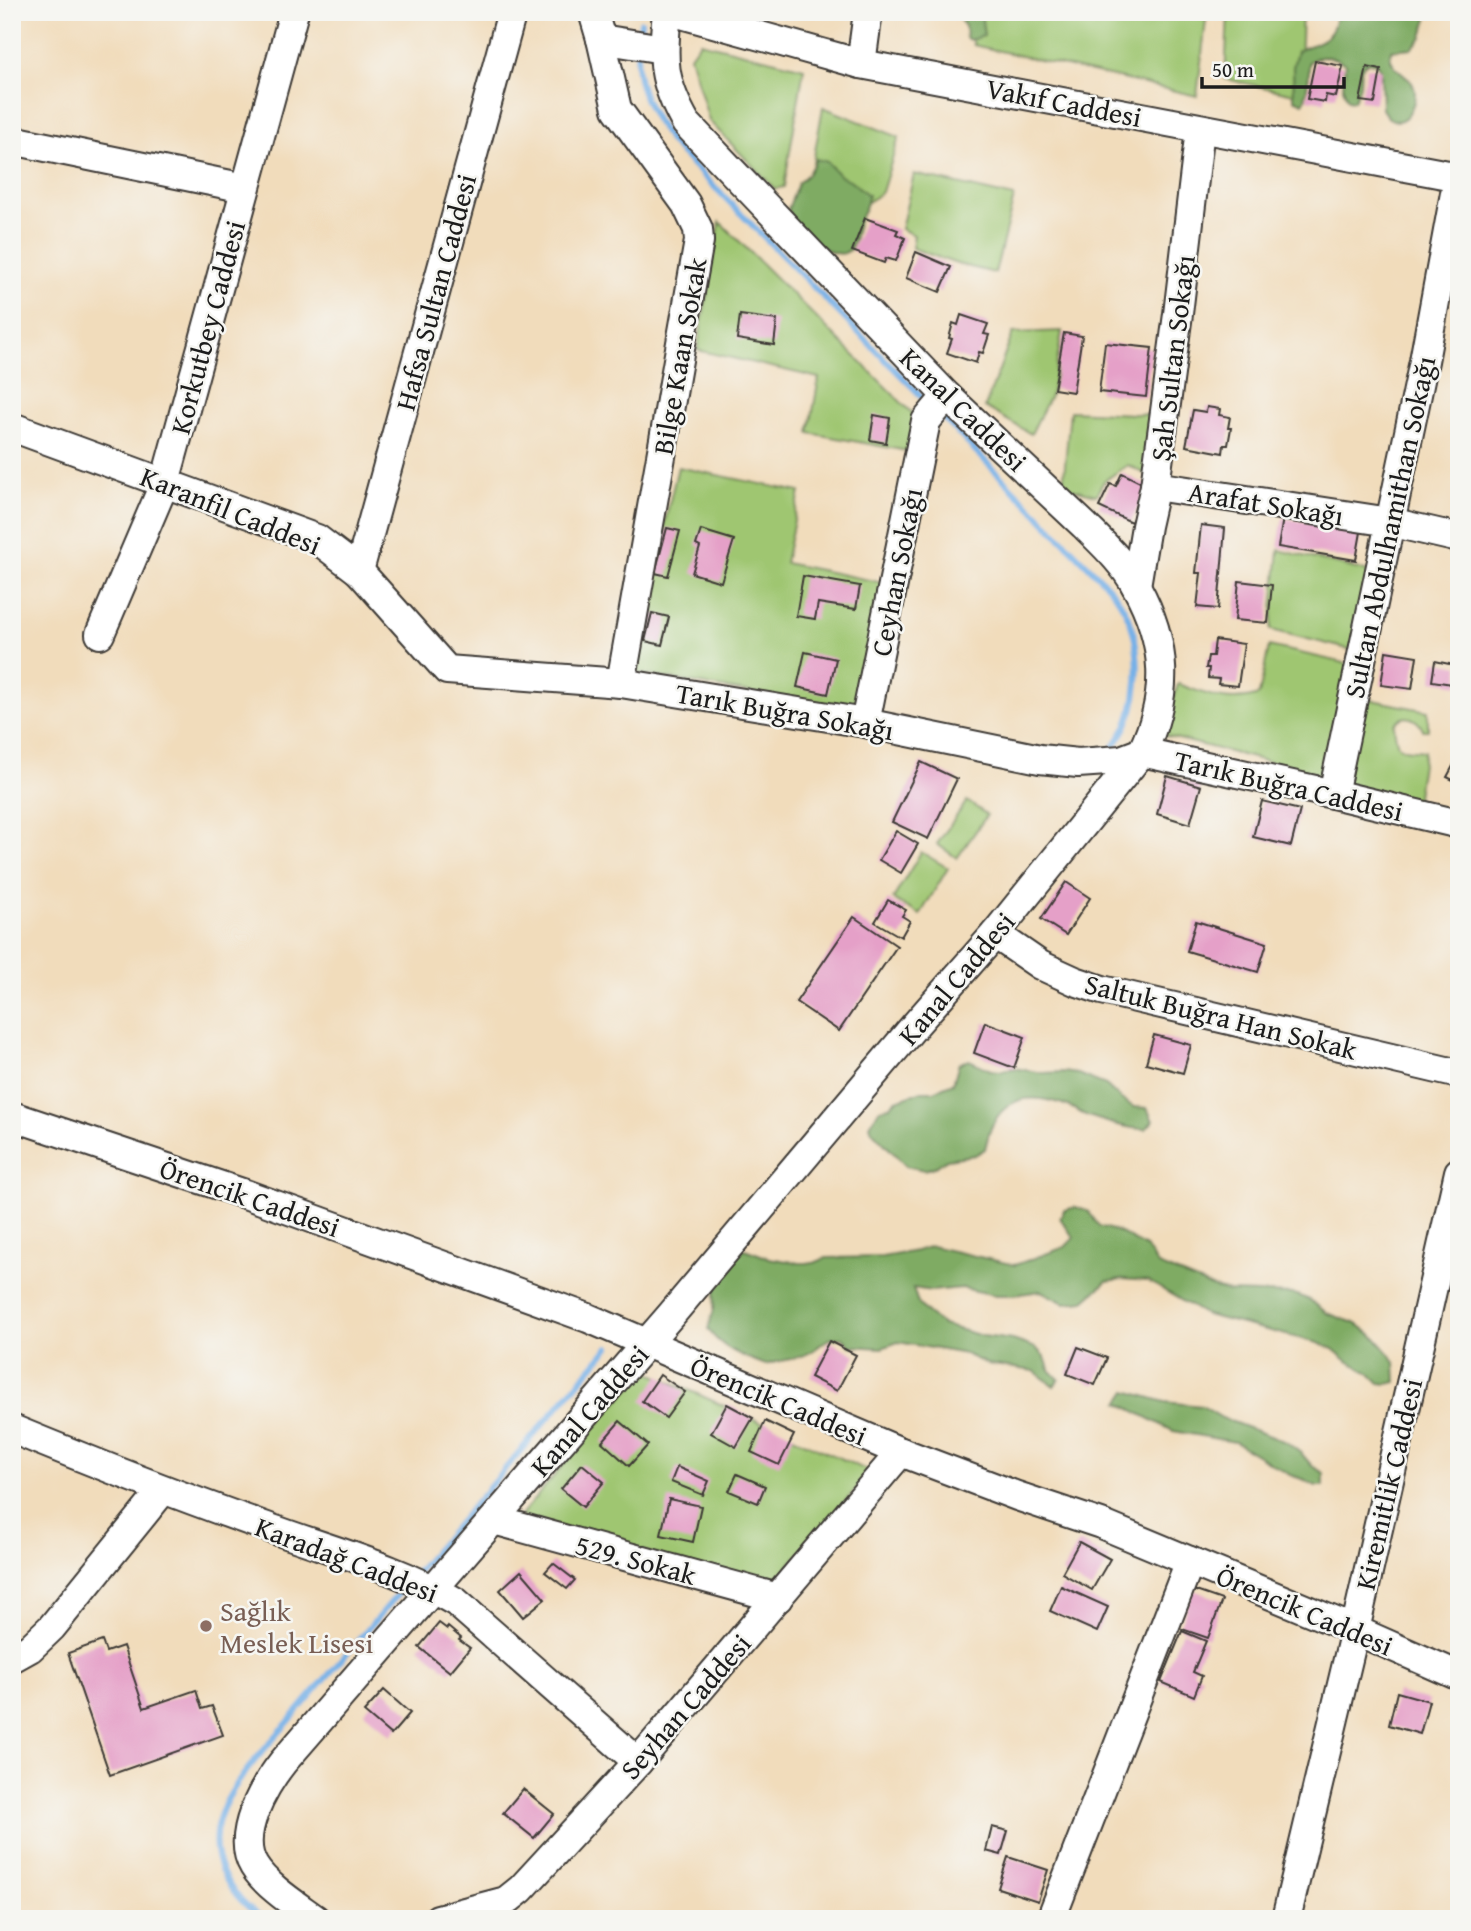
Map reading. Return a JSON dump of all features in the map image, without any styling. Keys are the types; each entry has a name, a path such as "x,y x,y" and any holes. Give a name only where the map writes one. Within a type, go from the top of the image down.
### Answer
{"street":[{"name":"Korkutbey Caddesi","path":"100,634 165,482 294,12"},
{"name":"Hafsa Sultan Caddesi","path":"359,571 512,12"},
{"name":"Kanal Caddesi","path":"316,1919 263,1877 253,1865 248,1839 258,1801 267,1782 427,1587 494,1520 995,934 1151,733 1159,708 1159,649 1152,621 1136,586 1091,531 947,396 686,123 666,78 663,49 667,12"},
{"name":"Vakıf Caddesi","path":"674,12 861,64 1459,177"},
{"path":"861,64 868,12"},
{"path":"597,25 663,49"},
{"name":"Bilge Kaan Sokak","path":"597,25 617,109 686,204 698,229 699,241 621,683"},
{"name":"Şah Sultan Sokağı","path":"1136,586 1155,486 1200,129"},
{"path":"12,140 245,188"},
{"name":"Sultan Abdulhamithan Sokağı","path":"1333,794 1424,361 1459,177"},
{"name":"Ceyhan Sokağı","path":"865,723 926,421 947,396"},
{"name":"Karanfil Caddesi","path":"12,428 317,539 359,571 447,670"},
{"name":"Arafat Sokağı","path":"1155,486 1390,522 1459,538"},
{"name":"Tarık Buğra Sokağı","path":"447,670 621,683 865,723 1040,759 1078,762 1131,756"},
{"name":"Tarık Buğra Caddesi","path":"1131,756 1333,794 1459,824"},
{"name":"Saltuk Buğra Han Sokak","path":"995,934 1040,965 1102,990 1459,1073"},
{"name":"Örencik Caddesi","path":"12,1116 258,1198 575,1314 901,1452 1017,1496 1101,1524 1459,1676"},
{"name":"Kiremitlik Caddesi","path":"1286,1919 1459,1172"},
{"name":"Karadağ Caddesi","path":"12,1429 163,1490 388,1571 456,1602 638,1762"},
{"name":"Seyhan Caddesi","path":"440,1919 506,1901 521,1889 638,1762 901,1452"},
{"path":"12,1658 30,1648 52,1627 163,1490"},
{"name":"529. Sokak","path":"494,1520 778,1598"},
{"path":"1051,1919 1190,1561"}],"green space":[{"path":"959,12 981,12 984,36 970,40 966,38 965,26 960,20"},
{"path":"975,12 1207,12 1197,96 973,45"},
{"path":"1228,12 1302,12 1299,95 1225,79"},
{"path":"1336,12 1429,12 1422,37 1412,48 1391,50 1392,63 1410,80 1415,92 1414,103 1405,118 1395,121 1385,114 1382,109 1381,70 1376,64 1367,62 1361,70 1360,86 1354,101 1348,100 1343,88 1345,64 1327,57 1309,62 1305,100 1303,103 1294,99 1293,67 1297,51 1319,42 1329,34 1333,29"},
{"path":"700,42 804,68 784,187 775,189 709,121 690,56"},
{"path":"823,107 899,137 882,192 868,202 810,179"},
{"path":"816,159 827,162 840,176 850,180 868,195 852,246 841,254 827,250 811,240 795,224 788,209 798,183 808,174"},
{"path":"914,174 1014,197 995,273 957,264 912,248 914,235 901,229"},
{"path":"720,222 920,421 913,452 809,433 819,378 697,350"},
{"path":"1062,331 1052,392 1031,434 985,407 1013,333"},
{"path":"1070,411 1154,415 1147,475 1128,465 1104,481 1096,495 1063,486"},
{"path":"678,467 800,492 785,563 889,584 861,712 637,673 651,580"},
{"path":"1279,550 1369,572 1352,650 1271,630"},
{"path":"1269,646 1349,664 1324,776 1163,735 1178,684 1227,699 1259,695"},
{"path":"1362,698 1428,711 1428,730 1423,730 1414,719 1406,717 1394,725 1401,748 1424,751 1416,802 1345,784"},
{"path":"967,801 987,815 957,858 937,844"},
{"path":"921,852 948,868 920,915 893,899"},
{"path":"969,1060 991,1070 1014,1068 1043,1073 1078,1074 1106,1085 1134,1107 1147,1108 1153,1121 1146,1129 1131,1128 1085,1115 1057,1102 1026,1099 1008,1106 1000,1114 988,1136 985,1149 975,1155 947,1159 924,1170 906,1166 872,1131 870,1125 879,1110 890,1106 896,1100 922,1091 934,1091 953,1083 959,1063"},
{"path":"1076,1207 1088,1211 1099,1226 1119,1232 1147,1248 1158,1265 1229,1292 1294,1294 1310,1300 1327,1313 1357,1324 1376,1338 1390,1354 1395,1362 1396,1382 1379,1383 1333,1349 1318,1343 1206,1315 1148,1281 1107,1281 1084,1301 1064,1303 1041,1291 995,1295 962,1288 931,1291 913,1288 918,1303 943,1325 983,1336 1013,1340 1036,1348 1059,1379 1054,1386 1034,1371 987,1364 965,1354 898,1342 882,1348 850,1346 843,1338 831,1339 804,1356 766,1365 726,1347 708,1329 714,1309 719,1271 732,1251 745,1249 769,1258 814,1263 826,1258 882,1257 931,1246 1015,1265 1065,1247 1074,1238 1060,1218 1064,1210"},
{"path":"644,1370 871,1472 770,1587 520,1516"},
{"path":"1127,1391 1165,1402 1202,1406 1222,1418 1286,1442 1312,1466 1324,1473 1324,1486 1316,1486 1290,1475 1235,1442 1173,1431 1119,1403"}],"building":[{"path":"1315,61 1343,66 1336,97 1326,95 1325,102 1307,99"},
{"path":"1367,67 1381,70 1375,103 1360,101"},
{"path":"865,218 898,230 896,234 905,238 896,261 886,258 884,263 852,251"},
{"path":"916,252 951,267 940,292 906,278"},
{"path":"740,315 777,320 774,345 737,339"},
{"path":"961,315 988,324 984,334 989,335 983,353 979,352 976,363 947,353 952,339 949,338 953,323 958,325"},
{"path":"1064,333 1082,336 1073,392 1054,389"},
{"path":"1105,343 1152,348 1146,397 1099,392"},
{"path":"1207,407 1220,409 1219,415 1230,417 1228,445 1224,445 1223,453 1186,446 1193,410 1206,412"},
{"path":"874,415 890,418 886,443 870,440"},
{"path":"1122,473 1148,486 1131,522 1099,507 1110,484 1116,486"},
{"path":"1283,518 1361,532 1356,560 1278,547"},
{"path":"1201,525 1225,528 1218,609 1197,607 1201,573 1196,573"},
{"path":"667,528 680,531 668,576 655,573"},
{"path":"701,530 734,540 721,582 692,573 700,547 696,545"},
{"path":"803,576 860,586 856,609 818,603 815,619 796,616"},
{"path":"1239,581 1272,585 1268,623 1235,620"},
{"path":"652,613 669,617 662,645 645,641"},
{"path":"1215,640 1244,644 1238,686 1218,684 1219,679 1208,678 1208,656 1213,656"},
{"path":"1386,651 1417,656 1412,689 1381,685"},
{"path":"805,652 836,659 828,694 797,687"},
{"path":"1435,661 1459,666 1459,685 1432,681"},
{"path":"1459,755 1459,783 1447,777"},
{"path":"921,762 957,779 928,839 892,822"},
{"path":"1167,776 1201,786 1190,824 1157,814"},
{"path":"1262,801 1300,810 1291,846 1253,837"},
{"path":"896,831 918,844 901,873 879,860"},
{"path":"1066,882 1090,898 1066,935 1041,919"},
{"path":"888,900 906,910 902,916 910,921 901,937 875,922"},
{"path":"854,917 897,946 839,1031 796,1002"},
{"path":"1196,921 1267,943 1258,972 1187,951"},
{"path":"985,1022 1025,1037 1014,1068 974,1053"},
{"path":"1154,1035 1191,1045 1183,1073 1146,1063"},
{"path":"829,1341 856,1355 837,1391 810,1377"},
{"path":"1078,1347 1107,1358 1095,1385 1067,1374"},
{"path":"660,1375 685,1392 666,1418 642,1401"},
{"path":"727,1404 753,1418 736,1447 711,1433"},
{"path":"620,1421 648,1445 629,1466 602,1442"},
{"path":"765,1421 794,1435 779,1465 751,1452"},
{"path":"582,1464 604,1482 583,1507 561,1489"},
{"path":"677,1467 709,1481 703,1495 671,1482"},
{"path":"737,1474 765,1486 758,1503 729,1491"},
{"path":"669,1499 701,1506 693,1542 661,1535"},
{"path":"1079,1542 1110,1559 1092,1590 1062,1573"},
{"path":"553,1563 575,1580 567,1589 545,1572"},
{"path":"521,1571 545,1599 523,1617 500,1590"},
{"path":"1061,1586 1108,1607 1097,1632 1050,1611"},
{"path":"1193,1590 1222,1600 1208,1638 1179,1628"},
{"path":"439,1623 447,1629 448,1627 470,1648 450,1672 419,1647"},
{"path":"1182,1631 1206,1641 1193,1672 1202,1676 1194,1696 1161,1682"},
{"path":"102,1641 106,1652 123,1646 144,1708 196,1690 202,1709 212,1706 223,1735 110,1775 68,1653"},
{"path":"384,1690 410,1713 391,1735 364,1712"},
{"path":"1397,1692 1429,1701 1420,1734 1389,1725"},
{"path":"523,1789 554,1814 534,1838 503,1813"},
{"path":"992,1827 1008,1831 1001,1855 986,1851"},
{"path":"1008,1857 1048,1870 1038,1901 998,1888"}],"waterway":[{"path":"639,37 641,22"},
{"path":"638,51 637,64 646,100 672,144 930,405"},
{"path":"940,415 1107,586 1127,615 1138,661 1136,693 1128,722 1114,746"},
{"path":"417,1572 609,1347"},
{"path":"264,1919 232,1889 219,1863 216,1834 224,1806 250,1767 405,1586"}],"place":[{"name":"Sağlık Meslek Lisesi","path":"206,1626"}]}
